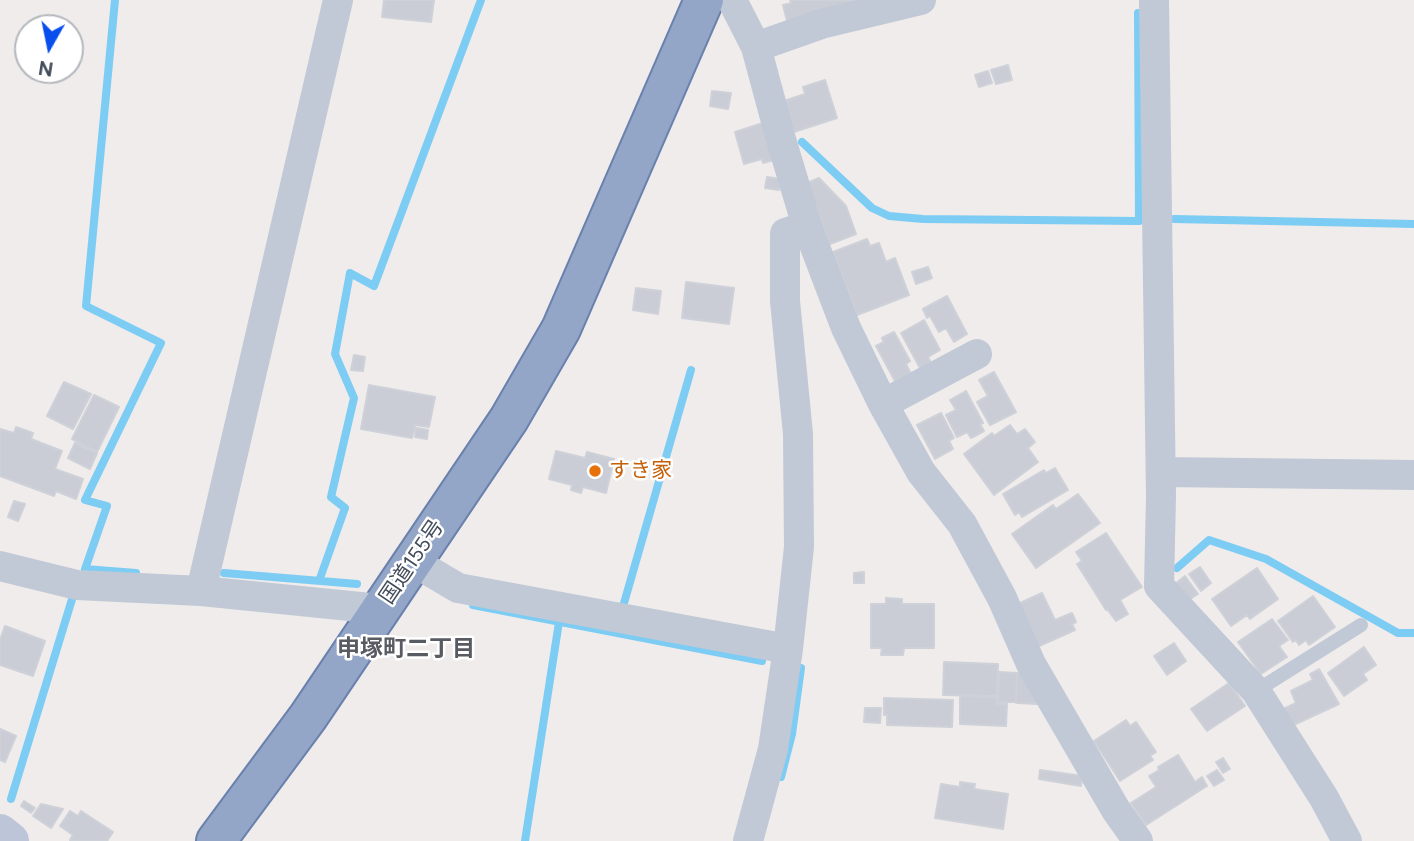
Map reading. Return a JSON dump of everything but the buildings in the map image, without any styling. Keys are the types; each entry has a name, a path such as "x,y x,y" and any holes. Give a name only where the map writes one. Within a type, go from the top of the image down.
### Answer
{"highway":[{"name":"国道155号","path":"245,841 318,746 430,572 509,419 561,329 704,0"},
{"name":"国道155号","path":"216,841 307,717 509,419"}],"main road":[{"path":"0,833 10,841"}],"street":[{"path":"201,591 338,0"},
{"path":"732,0 756,47 779,136 807,226 846,328 883,404 921,472 962,524 1002,598 1031,664 1116,810 1138,841"},
{"path":"756,47 821,24 921,0"},
{"path":"1154,0 1161,472 1159,586 1256,691 1348,841"},
{"path":"748,841 773,750 788,649 799,534 797,434 785,301 785,233 807,226"},
{"path":"883,404 976,354"},
{"path":"1161,472 1414,475"},
{"path":"0,566 77,585 201,591 380,609"},
{"path":"430,572 458,588 788,649"}],"lane":[{"path":"1256,691 1361,625"}],"waterway":[{"path":"115,0 86,306 161,343 85,500 107,506 85,569 136,573"},
{"path":"319,581 345,508 331,497 354,398 335,354 350,273 374,286 481,0"},
{"path":"802,142 872,208 889,216 923,219 1139,221 1138,13"},
{"path":"1174,219 1414,224"},
{"path":"622,610 691,370"},
{"path":"1177,568 1209,540 1266,559 1398,633 1414,633"},
{"path":"224,573 357,584"},
{"path":"11,799 73,596"},
{"path":"473,605 762,661"},
{"path":"525,841 559,622"},
{"path":"781,777 792,734 801,668"}],"place":[{"name":"すき家","path":"595,471"}],"district":[{"name":"申塚町二丁目","path":"406,649"}]}
